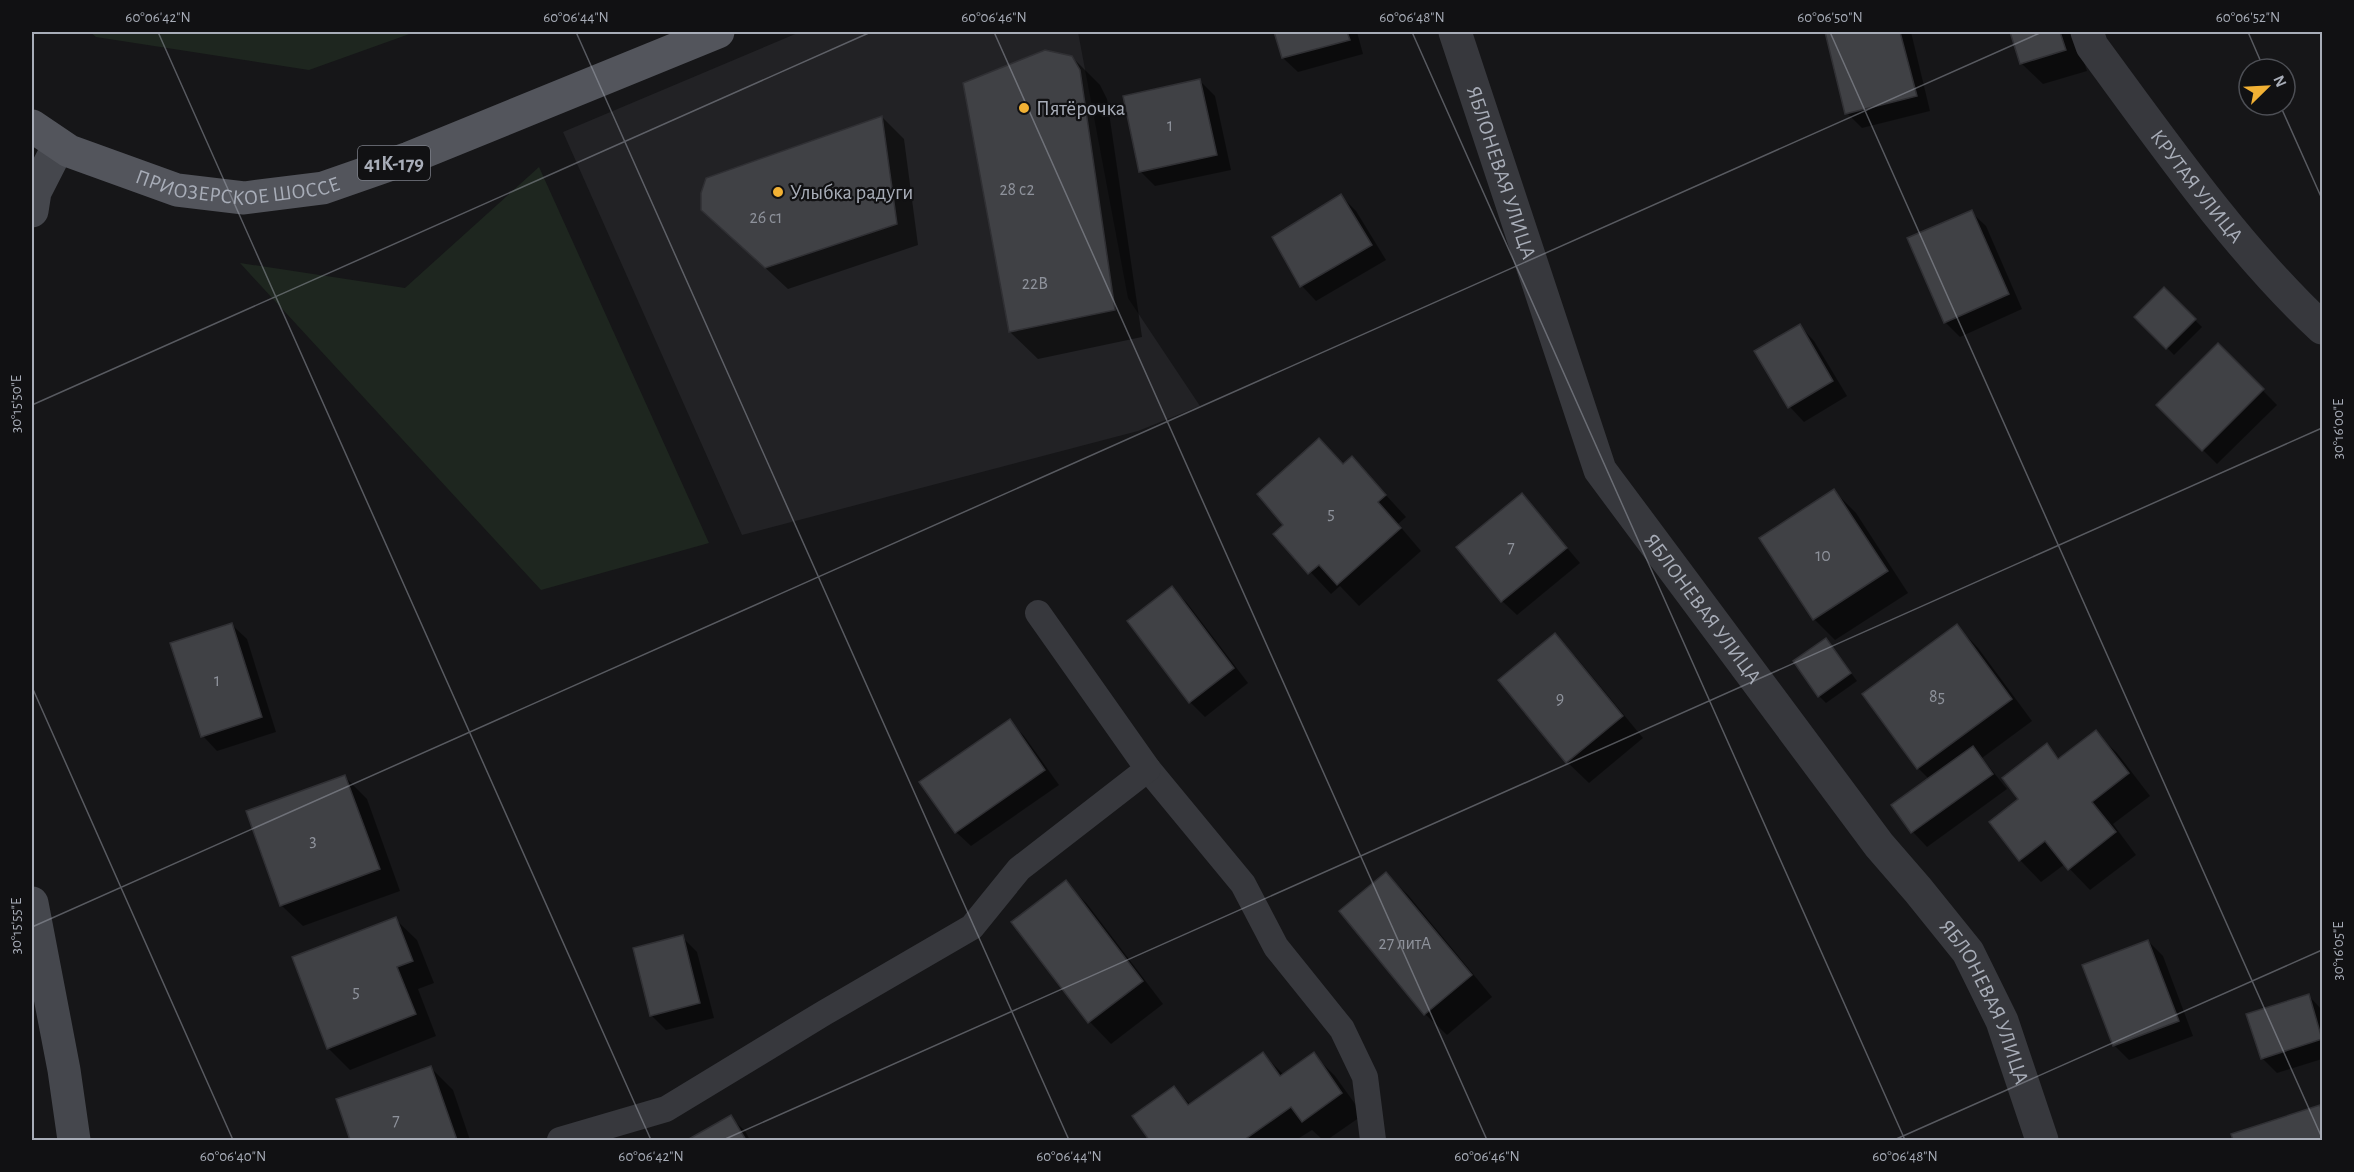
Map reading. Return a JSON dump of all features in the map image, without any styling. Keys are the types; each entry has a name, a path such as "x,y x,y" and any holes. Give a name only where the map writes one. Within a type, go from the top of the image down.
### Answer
{"main road":[{"name":"ПРИОЗЕРСКОЕ ШОССЕ","path":"32,126 59,145 177,190 244,198 323,188 409,158 718,32"},
{"path":"32,211 35,192 59,145"},
{"path":"32,903 64,1070 74,1140"}],"street":[{"name":"ЯБЛОНЕВАЯ УЛИЦА","path":"1455,32 1600,470 1879,846 1968,952 2002,1021 2042,1140"},
{"name":"КРУТАЯ УЛИЦА","path":"2087,32 2092,46 2230,228 2315,310"}],"lane":[{"path":"1038,613 1148,769 1243,884 1276,947 1342,1029 1365,1077 1373,1140"},
{"path":"560,1140 666,1109 972,927 1019,869 1148,769"}],"shaded area":[{"path":"90,32 415,32 309,70 96,37"},
{"path":"800,32 1078,32 1128,298 1200,406 1138,431 742,535 563,132"},
{"path":"539,167 709,543 541,590 240,263 405,288"}],"building":[{"path":"1274,32 1347,32 1350,40 1282,58"},
{"path":"1825,32 1900,32 1917,96 1845,114"},
{"path":"2010,32 2060,32 2066,50 2020,64"},
{"path":"1045,50 1072,56 1080,70 1115,310 1009,332 963,83"},
{"path":"1200,79 1217,155 1139,172 1123,96"},
{"path":"882,116 897,224 765,268 701,210 701,193 706,178"},
{"path":"1341,194 1372,245 1300,287 1272,237"},
{"path":"1972,210 2009,294 1944,323 1907,238"},
{"path":"2164,287 2196,319 2166,349 2134,317"},
{"path":"1800,324 1833,381 1788,408 1754,351"},
{"path":"2218,343 2264,389 2202,451 2156,405"},
{"path":"1319,438 1343,464 1352,456 1386,495 1378,502 1401,528 1337,585 1319,565 1308,574 1273,534 1283,525 1257,494"},
{"path":"1834,489 1888,571 1813,620 1759,538"},
{"path":"1522,493 1567,548 1501,602 1456,547"},
{"path":"1172,586 1234,668 1189,703 1127,621"},
{"path":"232,623 262,717 201,737 170,643"},
{"path":"1957,624 2012,699 1917,769 1862,694"},
{"path":"1555,633 1623,716 1566,763 1498,680"},
{"path":"1826,638 1851,673 1818,697 1793,661"},
{"path":"1010,719 1045,770 955,833 919,782"},
{"path":"2096,730 2129,773 2092,802 2116,832 2068,870 2045,841 2019,861 1989,822 2018,799 2002,778 2047,743 2058,759"},
{"path":"1973,746 1993,774 1911,833 1891,805"},
{"path":"345,775 380,869 280,906 246,811"},
{"path":"1386,872 1472,975 1424,1015 1339,911"},
{"path":"1066,880 1143,981 1088,1023 1011,922"},
{"path":"396,917 413,961 397,967 416,1014 327,1049 292,957"},
{"path":"683,935 700,1003 650,1016 633,948"},
{"path":"2148,940 2179,1021 2113,1046 2082,965"},
{"path":"2309,994 2322,1039 2261,1059 2246,1014"},
{"path":"1263,1052 1280,1076 1314,1052 1342,1093 1302,1122 1291,1107 1244,1140 1149,1140 1132,1116 1174,1086 1188,1105"},
{"path":"431,1066 457,1140 350,1140 336,1099"},
{"path":"2320,1105 2322,1140 2233,1140 2231,1134"},
{"path":"731,1115 746,1140 687,1140"}],"place":[{"name":"Пятёрочка","path":"1024,108"},
{"name":"Улыбка радуги","path":"778,192"}]}
